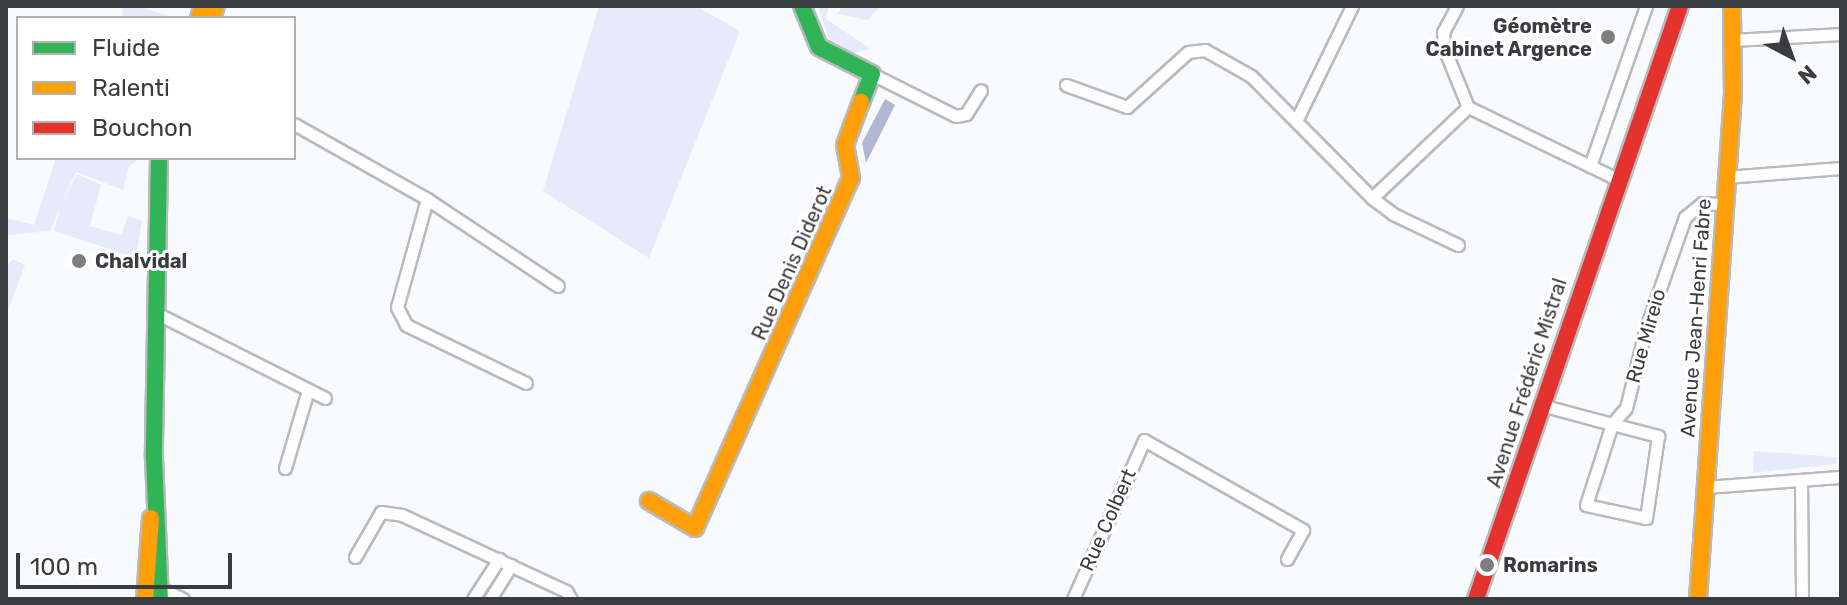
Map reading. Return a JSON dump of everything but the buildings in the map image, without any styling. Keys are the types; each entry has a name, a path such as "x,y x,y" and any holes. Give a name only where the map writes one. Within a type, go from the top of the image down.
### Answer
{"main road":[{"path":"802,6 819,47 872,74"},
{"path":"1658,57 1669,6"},
{"path":"1658,57 1680,6"},
{"path":"1726,6 1733,40"},
{"path":"1732,6 1733,40"},
{"name":"Avenue Jean-Henri Fabre","path":"1698,599 1733,40"},
{"name":"Avenue Frédéric Mistral","path":"1476,599 1658,57"},
{"name":"Rue Denis Diderot","path":"649,501 695,528 762,384 851,178 845,145 872,74"},
{"path":"145,599 155,589 159,160"},
{"path":"158,193 168,160"}],"street":[{"path":"1296,121 1352,6"},
{"path":"1457,6 1443,32 1444,48 1468,107 1617,179"},
{"path":"1590,166 1646,6"},
{"path":"1733,40 1841,34"},
{"path":"1066,85 1127,107 1188,52 1205,50 1251,76 1372,198 1393,214 1458,245"},
{"path":"872,74 956,116 966,114 981,90"},
{"path":"1372,198 1468,107"},
{"path":"296,125 427,199 558,286"},
{"path":"1726,177 1841,168"},
{"path":"427,199 398,315 406,325 526,383"},
{"name":"Rue Mireio","path":"1612,424 1626,408 1646,328 1685,217 1702,203 1724,204"},
{"path":"156,313 325,398"},
{"path":"285,468 308,390"},
{"path":"1541,405 1658,436 1646,518 1586,505 1612,424"},
{"name":"Rue Colbert","path":"1073,599 1144,440 1303,530 1287,559"},
{"path":"1704,487 1841,477"},
{"path":"1801,480 1802,599"},
{"path":"355,557 381,512 402,515 566,591 571,599"},
{"path":"473,599 499,559"},
{"path":"490,599 511,565"},
{"path":"155,589 183,599"}],"shaded area":[{"path":"123,6 138,6 169,16 122,16"},
{"path":"599,6 696,6 740,31 649,258 543,191"},
{"path":"818,6 830,6 825,18 871,49 853,53 829,40"},
{"path":"842,6 881,6 868,20 837,14"},
{"path":"55,160 137,160 129,167 123,190 76,172 50,231 6,235 6,218 34,225"},
{"path":"77,174 101,185 90,226 121,235 128,216 142,221 136,258 54,231 61,205"},
{"path":"13,259 25,265 6,316 6,266"},
{"path":"1754,451 1837,457 1836,464 1753,473"}],"water":[{"path":"885,99 895,105 866,163 862,143"}],"traffic: fast":[{"path":"802,6 819,47 872,74 861,102"},
{"path":"159,160 154,458 160,599"}],"traffic: slow":[{"path":"200,16 203,6"},
{"path":"213,16 216,6"},
{"path":"1698,599 1733,94 1732,6"},
{"path":"649,501 695,528 851,178 845,145 861,102"},
{"path":"145,599 151,518"}],"traffic: jam":[{"path":"1476,599 1680,6"}],"place":[{"name":"Géomètre Cabinet Argence","path":"1608,37"},
{"name":"Chalvidal","path":"79,261"},
{"name":"Romarins","path":"1487,565"}]}
